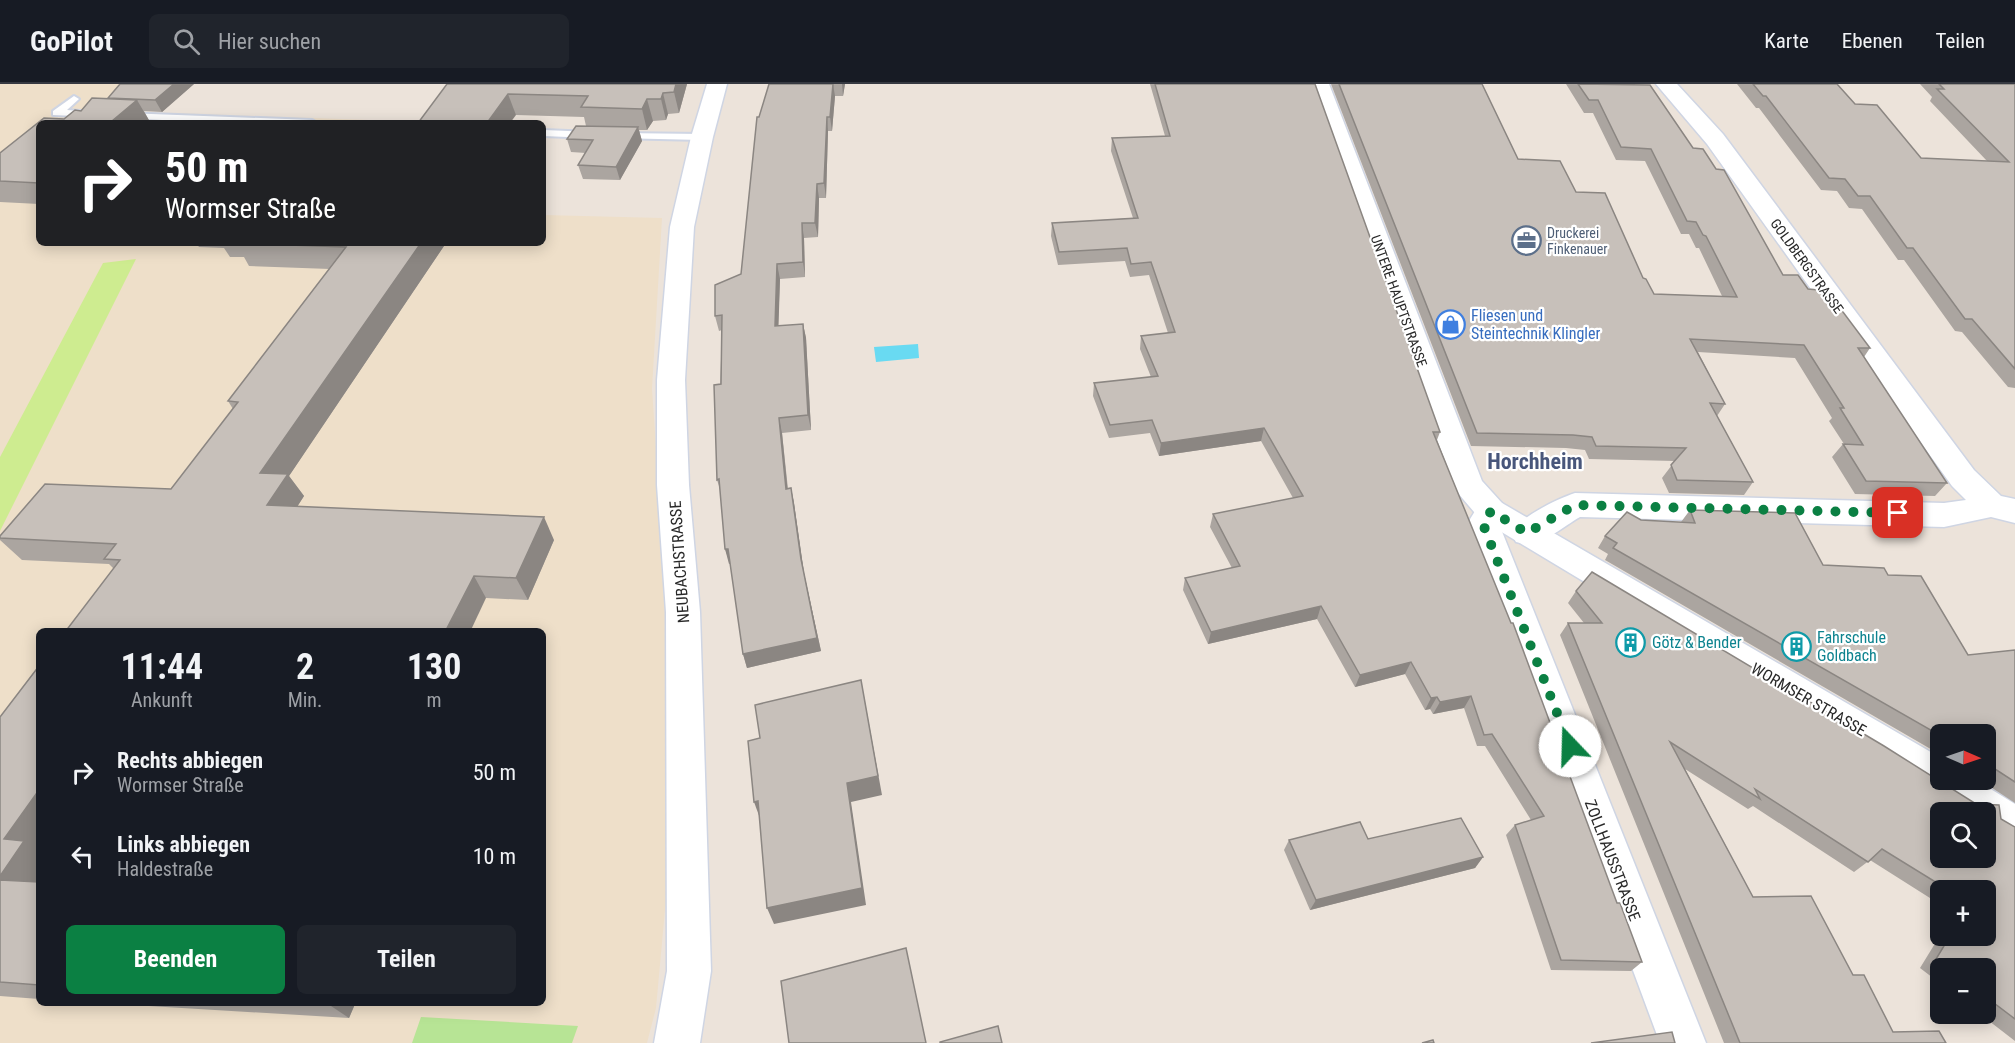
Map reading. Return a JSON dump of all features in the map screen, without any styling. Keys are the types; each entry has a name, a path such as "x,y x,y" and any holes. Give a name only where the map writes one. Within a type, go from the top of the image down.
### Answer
{"street":[{"name":"NEUBACHSTRASSE","path":"677,1043 689,971 683,612 673,485 671,380 682,227 702,137 717,84"},
{"name":"UNTERE HAUPTSTRASSE","path":"1319,84 1468,486 1491,511"},
{"name":"GOLDBERGSTRASSE","path":"1666,84 1715,140 1964,478 2003,508"},
{"path":"1527,533 1575,505 1944,515 2003,508"},
{"name":"WORMSER STRASSE","path":"1491,511 1930,772"},
{"name":"ZOLLHAUSSTRASSE","path":"1491,511 1483,524 1683,1043"},
{"name":"WORMSER STRASSE","path":"1959,790 2015,825"}],"lane":[{"path":"74,99 57,113 225,120"},
{"path":"546,133 702,137"}],"shaded area":[{"path":"0,84 136,84 113,111 369,120 36,120 36,246 546,246 546,215 662,218 652,389 678,768 656,1008 647,1043 0,1043"}],"green space":[{"path":"136,259 0,531 0,457 103,263"},
{"path":"421,1017 578,1026 572,1043 412,1043"}],"water":[{"path":"918,344 919,358 876,362 874,347"}],"building":[{"path":"120,84 174,84 155,100 108,98"},
{"path":"447,84 676,84 674,92 663,93 661,99 647,99 642,109 581,107 588,96 508,94 489,120 420,120"},
{"path":"769,84 833,84 830,117 827,117 824,183 817,184 815,223 802,223 803,262 777,264 775,326 803,324 808,415 779,418 786,489 791,488 801,559 817,638 743,654 728,549 725,549 719,479 717,480 714,385 721,384 722,315 715,316 715,285 741,274 757,117 759,117"},
{"path":"1155,84 1315,84 1440,432 1433,432 1511,623 1513,623 1617,903 1620,903 1642,962 1561,960 1515,825 1544,816 1492,734 1484,735 1471,696 1440,702 1437,697 1431,698 1411,662 1360,675 1321,606 1211,632 1185,578 1240,566 1213,514 1303,496 1264,428 1161,443 1152,420 1110,425 1094,383 1158,376 1141,336 1175,332 1151,262 1131,264 1127,248 1059,252 1052,223 1138,218 1112,138 1170,136"},
{"path":"1339,84 1482,84 1518,159 1560,161 1576,192 1605,193 1643,278 1646,279 1654,294 1737,297 1706,236 1703,235 1696,222 1687,221 1651,149 1621,147 1598,100 1589,100 1578,84 1650,85 1693,148 1703,149 1716,169 1724,170 1783,275 1798,275 1808,289 1819,290 1826,300 1834,300 1870,348 1858,348 1947,483 1866,481 1843,444 1863,445 1840,408 1844,408 1804,345 1690,339 1725,404 1710,403 1753,482 1677,480 1671,465 1686,448 1596,446 1592,437 1573,435 1477,433"},
{"path":"1753,84 1837,84 1855,104 1877,105 1921,158 2009,162 1937,89 1944,89 1939,84 2015,84 2015,369 1972,319 1965,319 1913,248 1907,248 1870,196 1858,196 1845,179 1829,178 1766,96 1763,96"},
{"path":"92,98 137,100 113,120 41,120 44,118 64,119 75,110 81,111"},
{"path":"36,124 36,183 0,181 0,153"},
{"path":"576,126 638,127 616,167 578,165 593,140 567,139"},
{"path":"318,246 419,246 260,473 288,474 267,505 544,517 516,578 474,576 447,628 68,628 120,560 104,559 116,544 0,538 0,536 45,484 171,489 238,402 228,401 346,247"},
{"path":"1690,510 1795,513 1823,565 1884,568 1888,575 1921,576 1968,655 2015,650 2015,782 1996,770 1996,724 1930,724 1930,730 1613,548 1617,543 1605,536 1627,512 1641,520 1695,523"},
{"path":"1592,572 1930,775 1930,790 1954,790 1973,802 1930,802 1930,868 1996,868 1996,805 1999,805 2001,819 2015,827 2015,1019 1996,1005 1996,958 1937,958 1944,946 1996,946 1996,880 1932,880 1882,849 1868,862 1755,789 1760,799 1670,742 1753,897 1811,896 1853,975 1864,975 1893,1032 1939,1031 1946,1043 1740,1043 1568,623 1602,623 1576,591"},
{"path":"36,670 36,794 4,839 24,841 0,876 0,717"},
{"path":"861,680 878,776 847,783 862,888 767,908 758,801 754,802 748,741 760,738 755,705"},
{"path":"1461,818 1483,857 1316,900 1289,840 1360,822 1368,839"},
{"path":"0,880 36,882 36,985 0,982"},
{"path":"906,948 926,1043 789,1043 781,981"},
{"path":"998,1026 1002,1043 940,1043 940,1042"},
{"path":"1672,1032 1675,1043 1591,1043"}],"place":[{"name":"Druckerei Finkenauer","path":"1526,241"},
{"name":"Fliesen und Steintechnik Klingler","path":"1450,324"},
{"name":"Götz & Bender","path":"1631,642"},
{"name":"Fahrschule Goldbach","path":"1796,646"}],"district":[{"name":"Horchheim","path":"1535,461"}],"route":[{"path":"1570,746 1483,524 1491,511 1527,533 1575,505 1898,513"}]}
